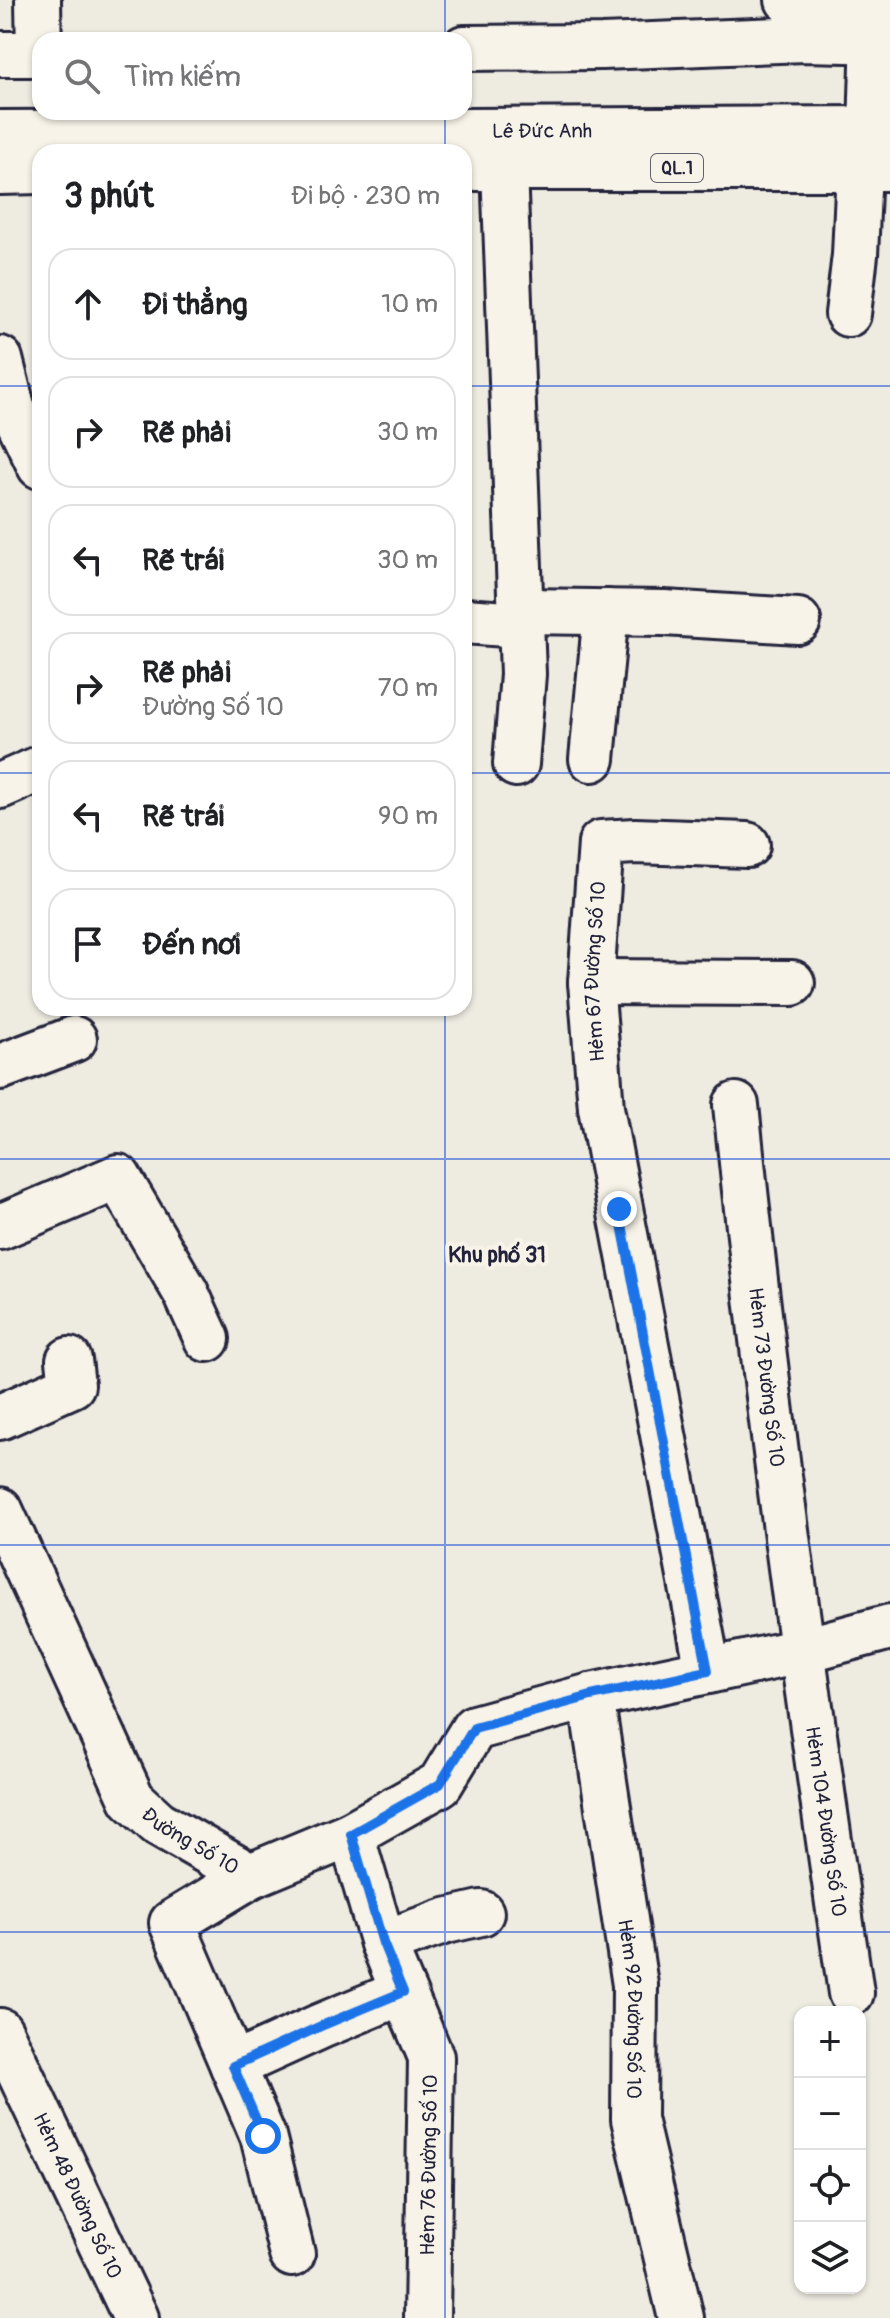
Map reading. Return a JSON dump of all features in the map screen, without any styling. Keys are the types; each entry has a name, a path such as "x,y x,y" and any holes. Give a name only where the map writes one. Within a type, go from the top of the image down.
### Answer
{"main road":[{"path":"38,0 39,32"},
{"path":"788,0 881,17"},
{"path":"472,48 602,47 805,39 881,17"},
{"path":"848,314 855,255 878,148 881,17"},
{"path":"0,54 32,54"},
{"name":"Lê Đức Anh","path":"0,133 878,148"},
{"name":"Lê Đức Anh","path":"484,168 878,148"},
{"path":"484,168 521,618 523,674 516,764"},
{"path":"0,172 32,171"},
{"path":"0,359 12,407 32,449"},
{"path":"592,759 606,612"},
{"path":"472,621 606,612 798,621"},
{"path":"0,786 32,772"},
{"name":"Hẻm 67 Đường Số 10","path":"708,1671 601,1108 591,982 601,843 635,841 747,845"},
{"path":"591,982 792,983"},
{"path":"0,1067 74,1039"},
{"name":"Hẻm 73 Đường Số 10","path":"736,1105 770,1420 801,1651"},
{"path":"0,1227 118,1177 186,1293 207,1339"},
{"path":"0,1417 72,1385 69,1360"},
{"name":"Đường Số 10","path":"0,1510 132,1799 158,1823 250,1876 351,1834 440,1784 474,1728 591,1696 801,1651 890,1627"},
{"name":"Hẻm 104 Đường Số 10","path":"801,1651 851,1993"},
{"name":"Hẻm 92 Đường Số 10","path":"591,1696 635,1985 634,2119 681,2318"},
{"name":"Hẻm 76 Đường Số 10","path":"351,1834 383,1943 431,2057 427,2318"},
{"path":"250,1876 172,1923 263,2136 292,2254"},
{"path":"383,1943 446,1921 481,1913"},
{"path":"233,2066 403,1992"},
{"name":"Hẻm 48 Đường Số 10","path":"0,2031 136,2318"}],"district":[{"name":"Khu phố 31","path":"497,1255"}],"route":[{"path":"263,2136 233,2066 403,1992 383,1943 351,1834 440,1784 474,1728 591,1696 708,1671 619,1209"}]}
